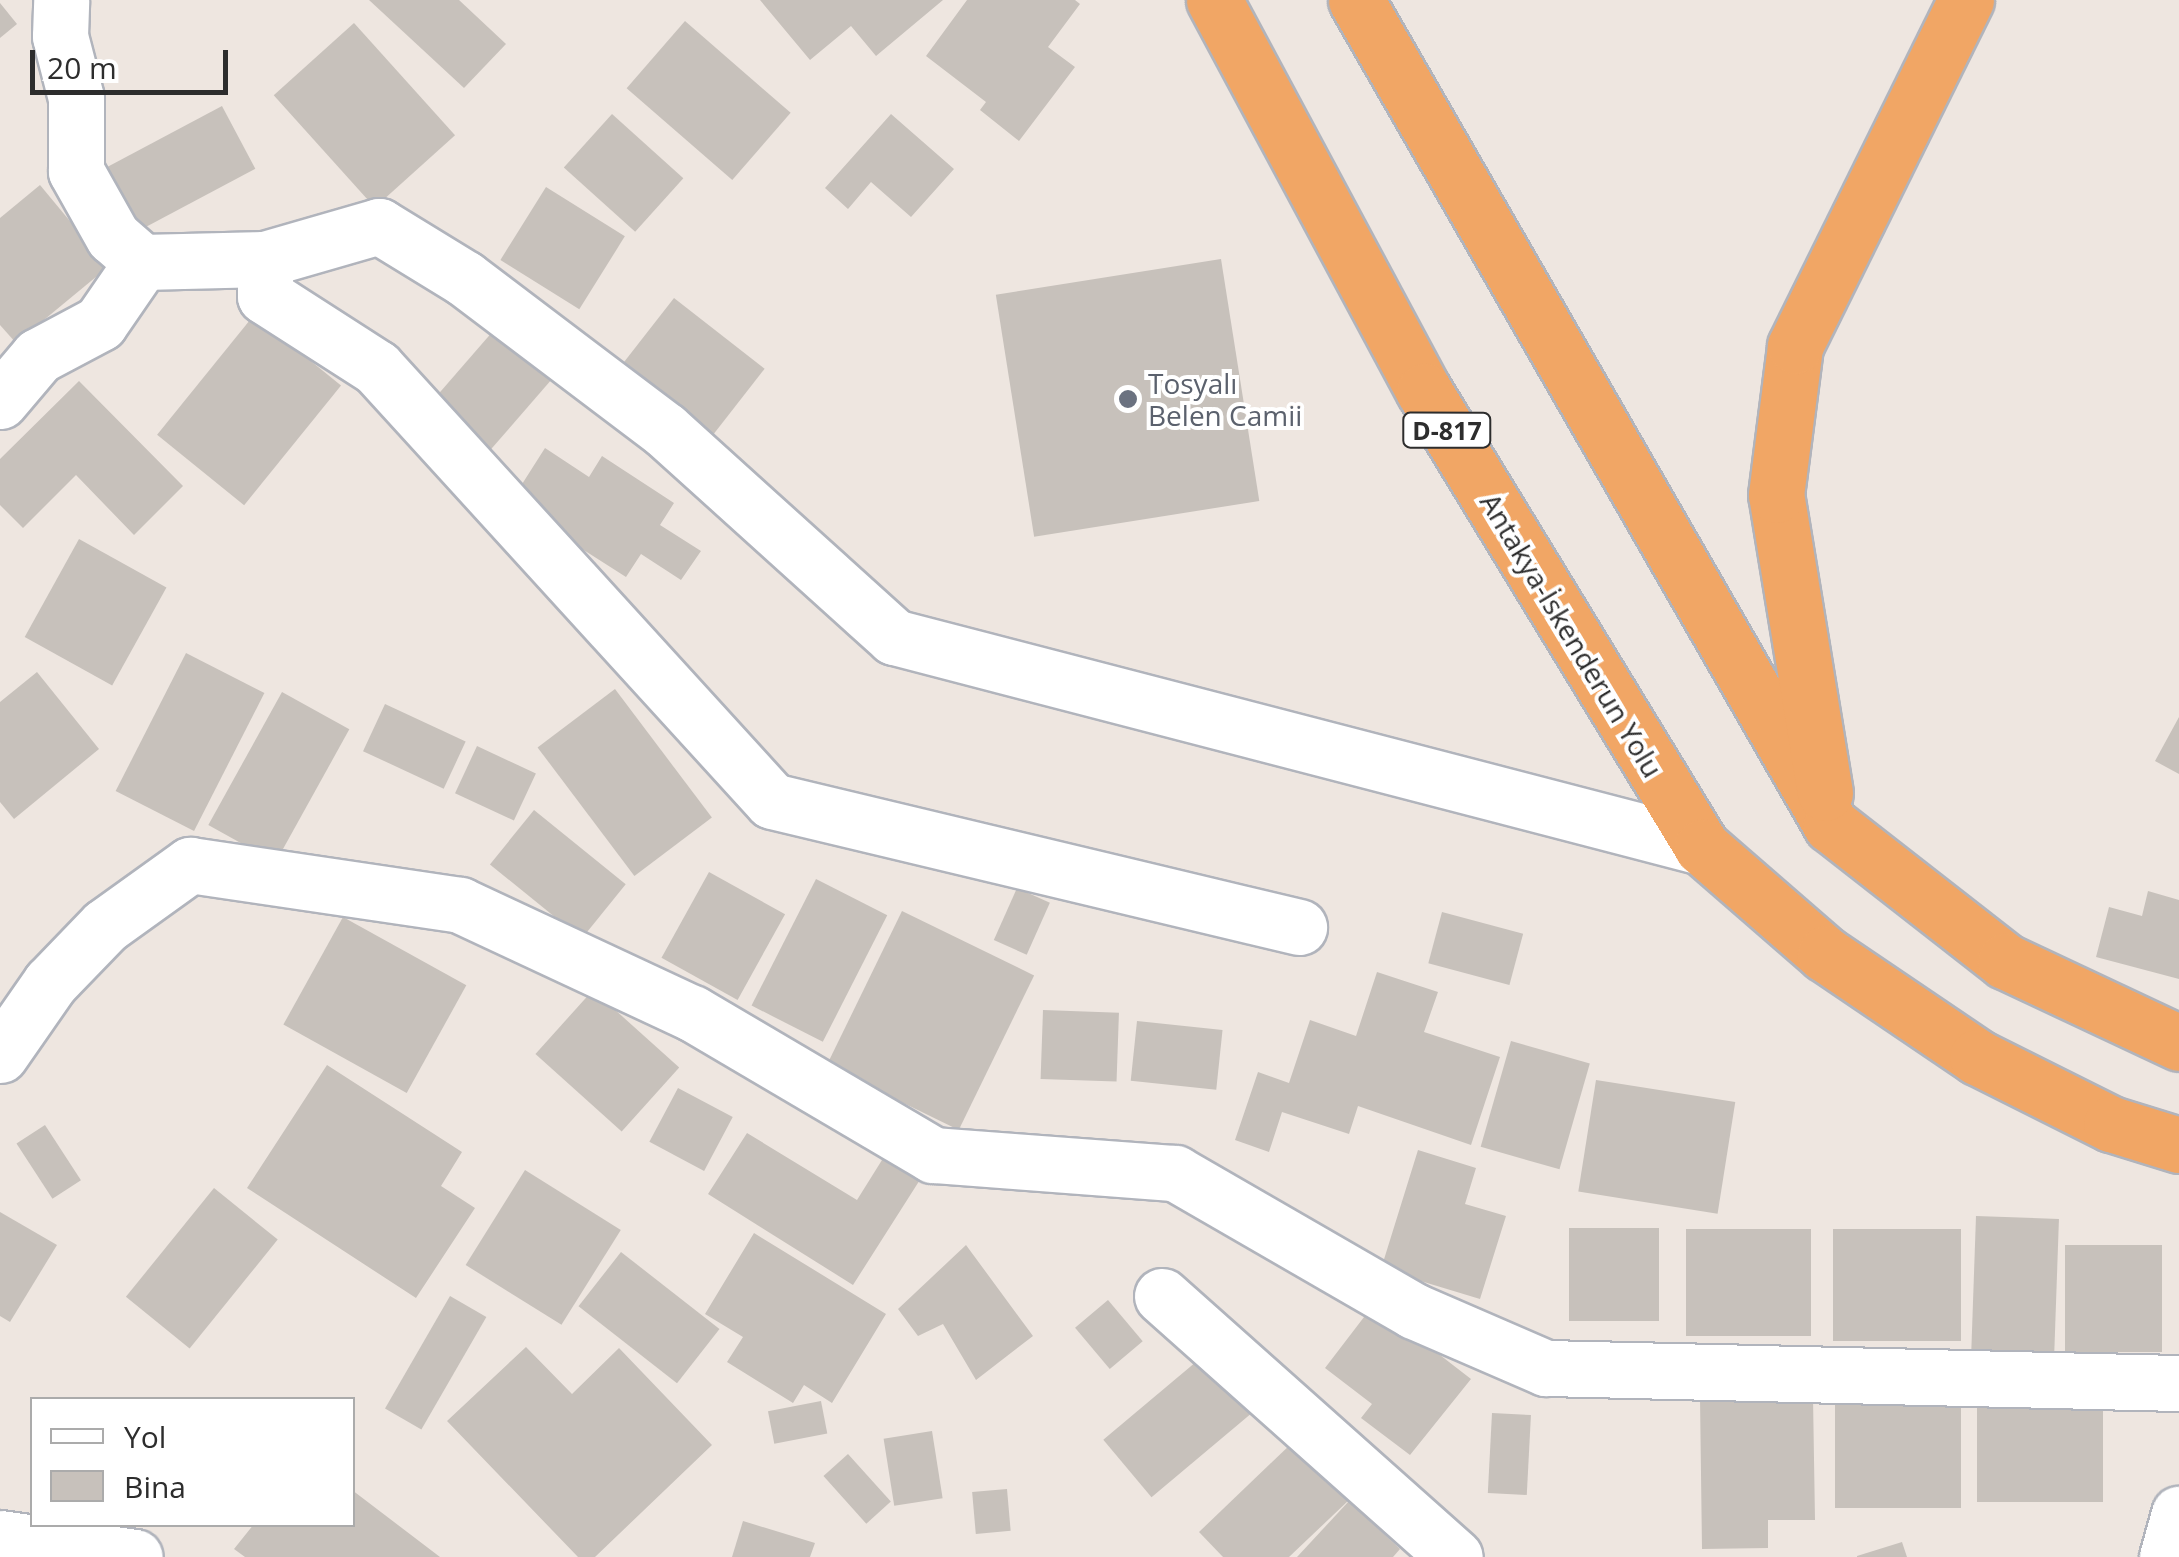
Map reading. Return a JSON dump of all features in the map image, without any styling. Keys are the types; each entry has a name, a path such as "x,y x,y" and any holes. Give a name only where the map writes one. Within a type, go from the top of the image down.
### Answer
{"highway":[{"name":"Antakya-İskenderun Yolu","path":"1214,0 1424,391 1702,847"},
{"path":"1356,0 1831,826 2005,961 2179,1044"},
{"path":"1831,826 1776,495 1794,346 1966,0"},
{"name":"D-817","path":"1702,847 1826,954 1977,1057 2112,1124 2179,1146"}],"street":[{"path":"61,0 60,36 76,98 76,172 113,237 142,262 265,259 379,226 464,278 665,430 894,637 1702,847"},
{"path":"265,259 265,296 376,368 772,801 1299,927"},
{"path":"0,401 38,356 100,324 142,262"},
{"path":"0,1055 50,983 105,926 190,865 460,905 692,1014 933,1154 1175,1173 1414,1311 1546,1368 2179,1383"},
{"path":"1162,1296 1455,1557"},
{"path":"2167,1557 2179,1514"},
{"path":"0,1538 135,1557"}],"building":[{"path":"369,0 459,0 506,44 464,88"},
{"path":"760,0 943,0 876,56 851,26 810,60"},
{"path":"967,0 1075,0 1080,4 1048,47 1075,67 1019,141 980,110 986,102 926,56"},
{"path":"0,3 17,24 0,38"},
{"path":"685,21 791,113 732,180 627,88"},
{"path":"354,23 455,135 375,207 274,95"},
{"path":"222,106 255,169 140,230 106,168"},
{"path":"612,114 683,178 635,232 564,168"},
{"path":"891,114 954,169 911,217 871,182 848,209 825,188"},
{"path":"40,185 108,267 16,343 0,325 0,218"},
{"path":"546,187 625,236 579,309 500,260"},
{"name":"Tosyalı Belen Camii","path":"1221,259 1259,501 1034,537 996,295"},
{"path":"674,298 765,369 709,440 619,369"},
{"path":"254,315 341,385 244,505 157,435"},
{"path":"494,330 551,380 490,451 432,401"},
{"path":"79,381 183,486 134,535 76,475 23,528 0,505 0,459"},
{"path":"545,448 589,477 602,456 674,503 660,525 701,551 681,580 641,554 626,577 510,503"},
{"path":"79,539 166,587 112,685 25,637"},
{"path":"186,653 264,693 194,831 116,791"},
{"path":"37,672 99,749 14,819 0,802 0,702"},
{"path":"615,689 712,818 634,876 538,747"},
{"path":"282,692 349,729 276,862 208,825"},
{"path":"385,704 466,742 444,789 363,751"},
{"path":"2179,717 2179,774 2155,761"},
{"path":"477,746 536,773 514,821 455,793"},
{"path":"534,810 626,884 582,939 490,864"},
{"path":"709,872 785,914 738,1000 661,958"},
{"path":"816,879 887,915 823,1042 752,1006"},
{"path":"1017,888 1050,903 1027,955 994,940"},
{"path":"2148,891 2179,900 2179,979 2096,957 2109,907 2142,916"},
{"path":"902,911 1034,975 959,1130 827,1066"},
{"path":"1442,912 1523,934 1509,985 1428,963"},
{"path":"343,917 466,985 407,1093 283,1025"},
{"path":"1377,972 1438,992 1424,1032 1500,1057 1471,1145 1358,1106 1349,1134 1282,1112 1269,1152 1235,1140 1258,1072 1289,1083 1310,1020 1356,1036"},
{"path":"593,990 679,1068 622,1132 535,1054"},
{"path":"1043,1010 1119,1013 1117,1082 1041,1079"},
{"path":"1137,1021 1223,1030 1216,1090 1131,1081"},
{"path":"1511,1041 1590,1064 1560,1169 1481,1147"},
{"path":"327,1065 462,1152 441,1186 475,1208 416,1298 247,1188"},
{"path":"1596,1080 1735,1102 1718,1214 1578,1192"},
{"path":"678,1088 733,1117 704,1171 649,1142"},
{"path":"45,1125 81,1180 52,1199 16,1144"},
{"path":"747,1133 857,1200 887,1152 923,1175 853,1285 708,1194"},
{"path":"1418,1150 1476,1168 1465,1204 1506,1216 1480,1299 1381,1269"},
{"path":"525,1170 621,1230 561,1325 466,1265"},
{"path":"214,1188 278,1240 190,1348 126,1297"},
{"path":"0,1212 57,1245 10,1322 0,1316"},
{"path":"1976,1216 2059,1219 2054,1366 1971,1363"},
{"path":"1569,1228 1659,1228 1659,1321 1569,1321"},
{"path":"1686,1229 1811,1229 1811,1336 1686,1336"},
{"path":"1833,1229 1961,1229 1961,1341 1833,1341"},
{"path":"754,1233 886,1314 832,1403 804,1385 793,1403 727,1362 743,1337 705,1314"},
{"path":"966,1245 1033,1336 976,1380 943,1324 918,1336 898,1309"},
{"path":"2065,1245 2162,1245 2162,1352 2065,1352"},
{"path":"621,1252 720,1329 677,1383 579,1306"},
{"path":"450,1296 486,1317 421,1430 385,1409"},
{"path":"1108,1300 1143,1341 1110,1369 1075,1328"},
{"path":"1374,1304 1471,1379 1410,1455 1361,1418 1372,1404 1325,1368"},
{"path":"526,1347 572,1394 619,1348 712,1445 595,1557 578,1557 447,1421"},
{"path":"1209,1351 1257,1408 1151,1497 1103,1440"},
{"path":"1977,1395 2103,1395 2103,1502 1977,1502"},
{"path":"1813,1397 1815,1520 1768,1520 1768,1548 1702,1549 1700,1398"},
{"path":"821,1401 827,1433 774,1444 768,1411"},
{"path":"1835,1401 1961,1401 1961,1508 1835,1508"},
{"path":"1492,1413 1531,1415 1527,1495 1488,1493"},
{"path":"932,1431 943,1498 894,1506 884,1439"},
{"path":"1293,1442 1349,1500 1289,1557 1223,1557 1199,1532"},
{"path":"848,1454 891,1502 866,1524 823,1476"},
{"path":"1007,1489 1011,1531 976,1534 972,1492"},
{"path":"355,1492 440,1557 245,1557 234,1549 252,1527 355,1527"},
{"path":"1349,1501 1400,1549 1393,1557 1297,1557"},
{"path":"743,1521 815,1543 810,1557 732,1557"},
{"path":"1902,1542 1907,1557 1857,1557 1857,1556"}],"place":[{"name":"Tosyalı Belen Camii","path":"1128,399"}]}
